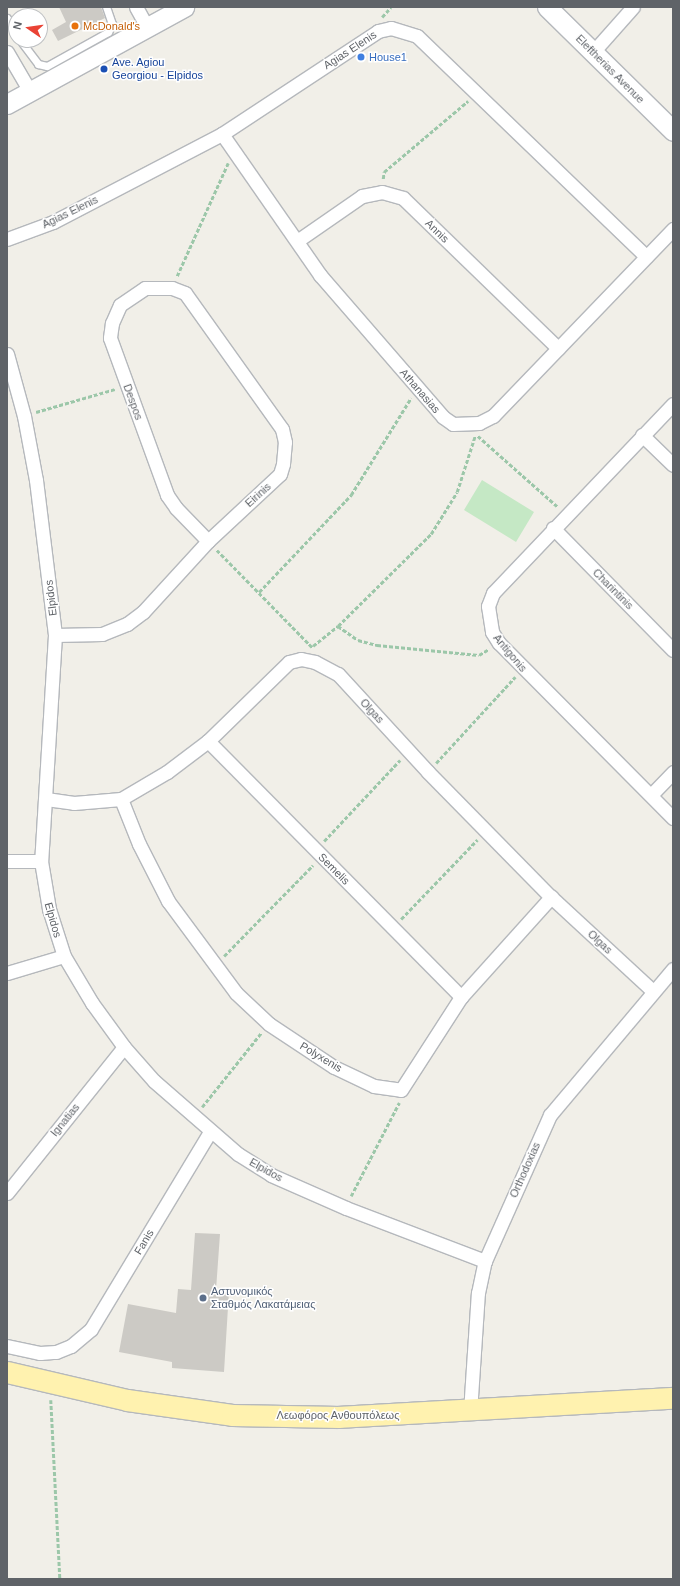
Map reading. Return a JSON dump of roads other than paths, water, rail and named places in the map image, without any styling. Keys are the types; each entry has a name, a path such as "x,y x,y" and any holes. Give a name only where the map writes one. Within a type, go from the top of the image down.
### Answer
{"main road":[{"path":"7,104 31,93 148,29 184,7"},
{"name":"Eleftherias Avenue","path":"547,7 673,131"},
{"name":"Λεωφόρος Ανθουπόλεως","path":"7,1372 127,1400 232,1414 339,1417 470,1412 673,1398"}],"street":[{"path":"136,7 148,29"},
{"path":"593,52 633,7"},
{"name":"Agias Elenis","path":"7,240 53,222 222,134 378,31 391,28 417,36 646,256"},
{"path":"7,52 31,93"},
{"name":"Athanasias","path":"222,134 320,275 443,418 453,424 477,428 493,416 673,229"},
{"name":"Annis","path":"296,241 362,196 382,192 402,198 558,348"},
{"name":"Despos","path":"172,288 145,288 133,294 120,305 112,323 110,338 167,495 176,508 208,541"},
{"name":"Eirinis","path":"55,635 102,634 126,624 143,612 208,541 280,474 285,442 282,429 185,293 172,288"},
{"name":"Elpidos","path":"7,354 24,416 36,480 55,635 41,861 49,909 64,956 92,1003 124,1047 154,1081 210,1132 271,1175 346,1208 485,1261"},
{"name":"Antigonis","path":"673,404 566,514 493,592 488,606 489,620 499,643 522,669 673,818"},
{"path":"642,435 673,465"},
{"name":"Charintinis","path":"553,528 673,650"},
{"name":"Olgas","path":"46,799 74,803 121,799 167,772 208,741 289,662 301,659 315,662 338,674 428,772 486,831 551,896 653,991"},
{"name":"Semelis","path":"208,741 461,997"},
{"path":"651,796 673,772"},
{"name":"Polyxenis","path":"121,799 139,844 168,901 214,966 268,1024 334,1067 374,1086 401,1090 461,997"},
{"path":"7,861 41,861"},
{"path":"461,997 551,896"},
{"path":"7,973 64,956"},
{"name":"Orthodoxias","path":"470,1412 478,1293 485,1261 550,1115 673,969"},
{"name":"Ignatias","path":"7,1193 124,1047"},
{"name":"Fanis","path":"7,1346 40,1353 56,1352 71,1346 91,1329 210,1132"}],"lane":[{"path":"26,48 38,64 47,66 108,32 112,24 106,7"}],"place":[{"name":"McDonald's","path":"75,26"},
{"name":"House1","path":"361,57"},
{"name":"Ave. Agiou Georgiou - Elpidos","path":"104,69"},
{"name":"Αστυνομικός Σταθμός Λακατάμειας","path":"203,1298"}]}
